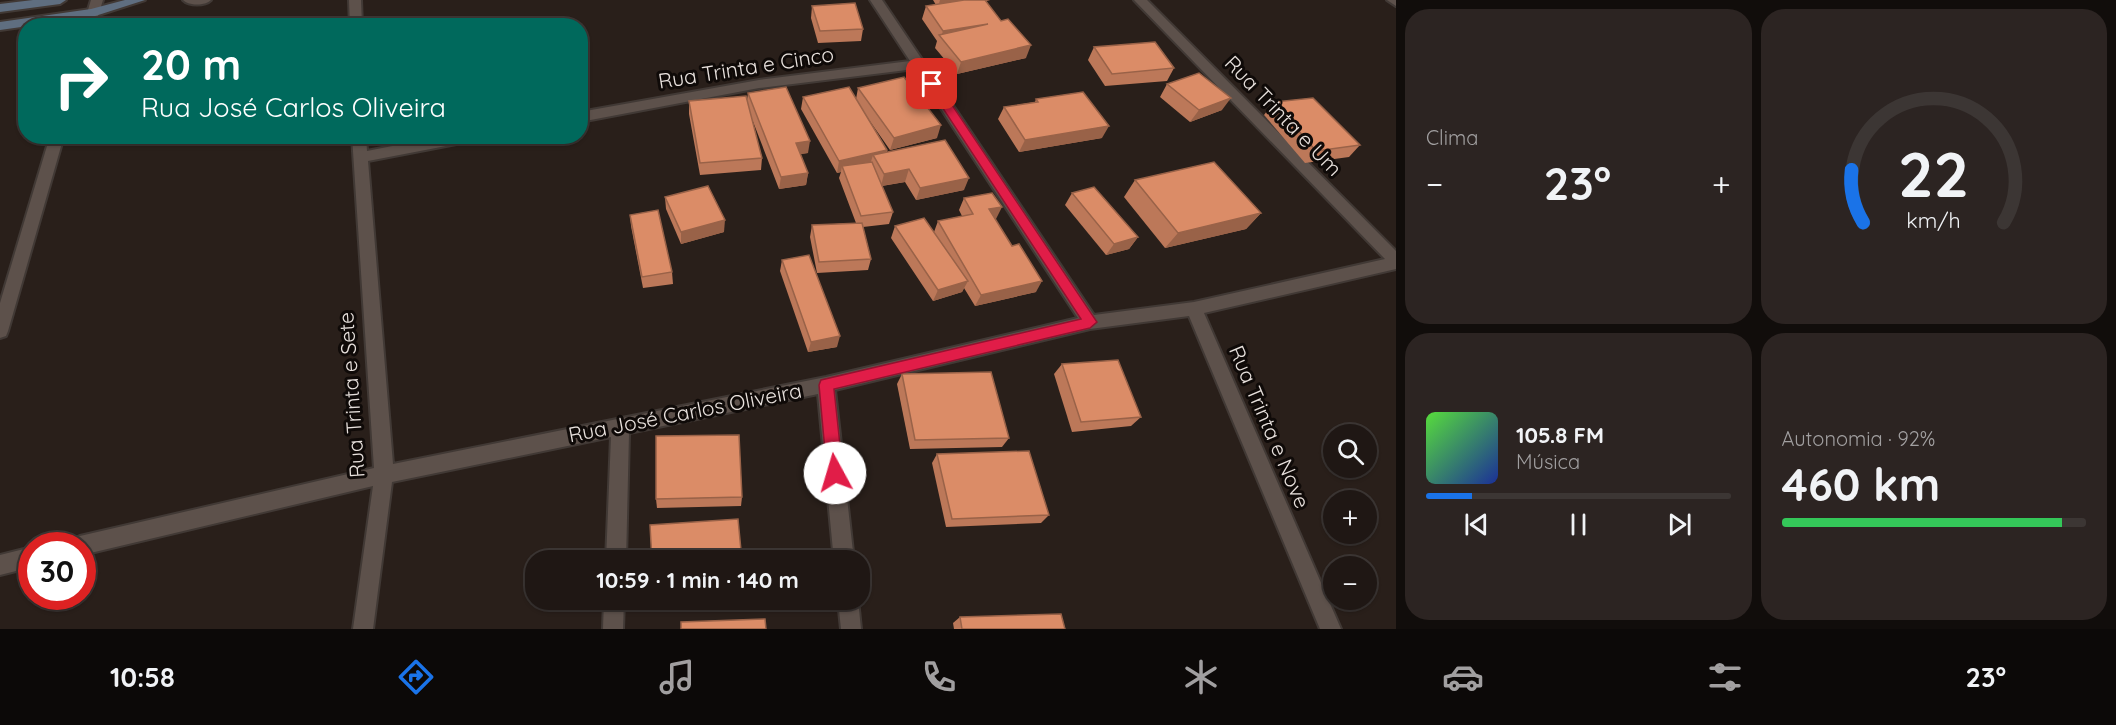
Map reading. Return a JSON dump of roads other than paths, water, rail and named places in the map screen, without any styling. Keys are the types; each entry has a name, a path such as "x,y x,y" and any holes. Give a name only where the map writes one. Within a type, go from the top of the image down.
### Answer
{"main road":[{"path":"0,8 60,0"},
{"path":"94,18 139,0"},
{"path":"0,26 18,25"}],"street":[{"path":"91,18 97,0"},
{"path":"189,0 205,0"},
{"path":"355,0 356,18"},
{"path":"876,0 1090,322"},
{"name":"Rua Trinta e Um","path":"1140,0 1396,262"},
{"name":"Rua Trinta e Cinco","path":"588,116 759,84 919,64"},
{"path":"0,331 55,144"},
{"name":"Rua Trinta e Sete","path":"359,144 384,475 363,629"},
{"path":"360,157 429,144"},
{"name":"Rua José Carlos Oliveira","path":"96,542 384,475 826,385 1090,322 1194,309 1396,262"},
{"name":"Rua Trinta e Nove","path":"1194,309 1332,629"},
{"path":"826,385 843,550"},
{"path":"616,550 621,426"},
{"path":"0,565 18,560"},
{"path":"613,629 614,610"},
{"path":"849,610 851,629"}]}
